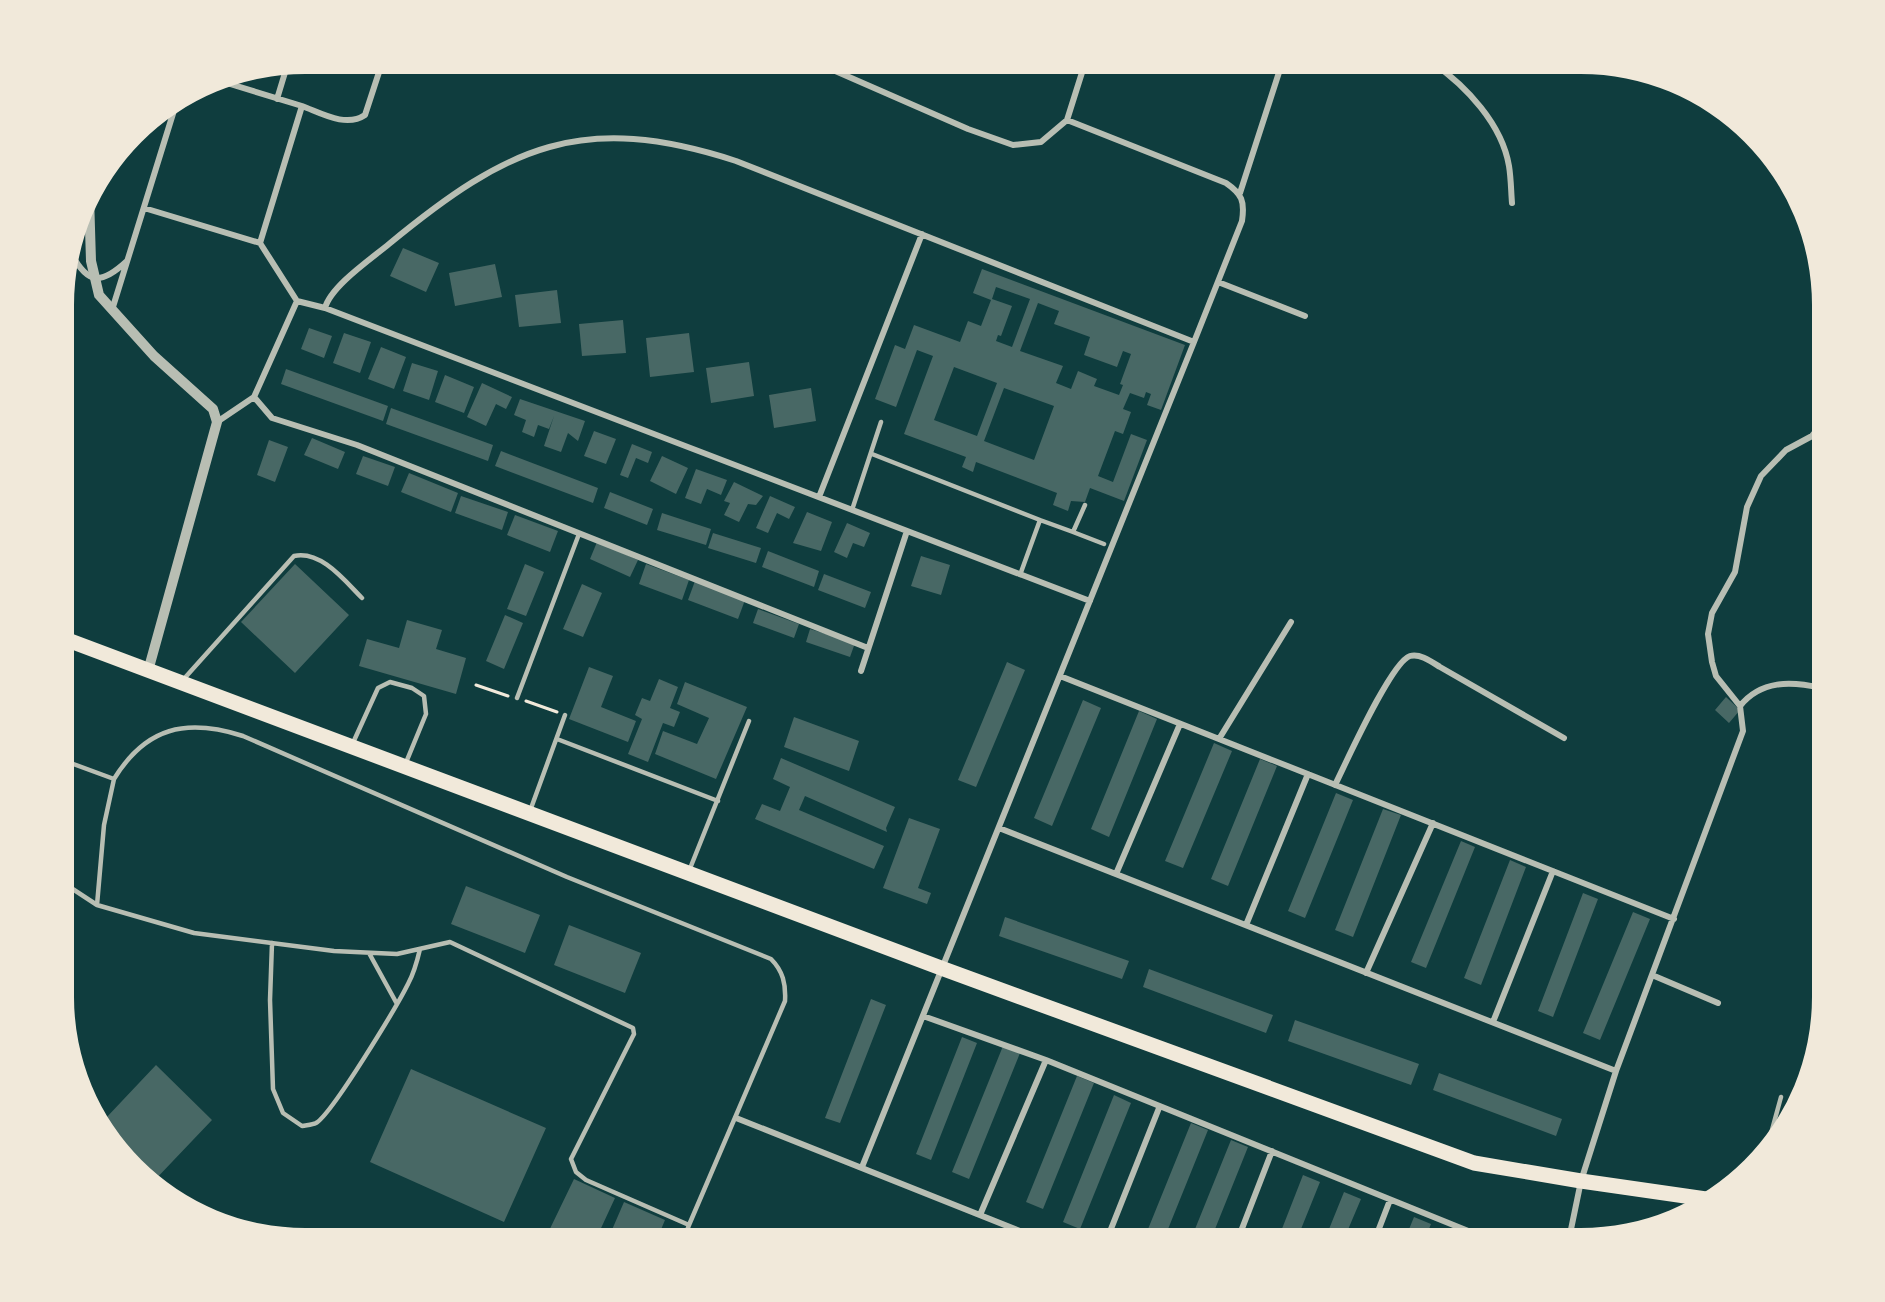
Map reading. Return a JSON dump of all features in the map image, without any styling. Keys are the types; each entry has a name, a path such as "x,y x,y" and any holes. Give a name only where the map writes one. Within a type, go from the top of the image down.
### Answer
{"main road":[{"path":"74,642 941,968 1474,1162 1581,1181 1697,1198"}],"street":[{"path":"278,99 285,74"},
{"path":"233,85 341,120 361,118 378,74"},
{"path":"842,74 968,129 1013,145 1041,142 1067,120 1082,74"},
{"path":"862,1167 1242,221 1244,208 1240,193 1278,74"},
{"path":"1447,74 1464,87 1495,131 1509,166 1512,203"},
{"path":"260,243 302,106"},
{"path":"111,311 173,114"},
{"path":"1067,120 1226,183 1240,193"},
{"path":"325,308 330,296 364,264 434,207 473,180 525,154 585,138 648,139 706,151 1194,342"},
{"path":"144,208 260,243 297,301 325,308 1090,601"},
{"path":"90,219 93,279 99,295 154,357 213,409 217,422 148,670"},
{"path":"819,497 922,234"},
{"path":"77,263 85,275 93,279 106,277 128,261"},
{"path":"1218,282 1305,316"},
{"path":"217,422 254,398 297,301"},
{"path":"254,398 272,418 357,445 868,648"},
{"path":"1571,1228 1581,1181 1616,1071 1743,731 1740,706 1716,676 1708,634 1712,613 1735,572 1748,507 1761,476 1786,450 1812,436"},
{"path":"861,671 907,531"},
{"path":"1219,739 1291,622"},
{"path":"1335,785 1389,680 1402,660 1412,655 1440,667 1564,738"},
{"path":"1060,676 1674,919"},
{"path":"1740,706 1749,694 1764,687 1790,685 1812,687"},
{"path":"1116,874 1180,724"},
{"path":"1246,926 1308,774"},
{"path":"1366,973 1433,823"},
{"path":"999,828 1616,1071"},
{"path":"1493,1022 1553,871"},
{"path":"1652,975 1718,1003"},
{"path":"923,1016 1046,1060 1159,1108 1272,1151 1460,1228"},
{"path":"980,1215 1046,1060"},
{"path":"1111,1228 1159,1108"},
{"path":"736,1118 1012,1228"},
{"path":"1242,1228 1272,1151"},
{"path":"1379,1228 1390,1200"}],"lane":[{"path":"852,510 881,422"},
{"path":"872,454 1104,544"},
{"path":"1073,532 1084,505"},
{"path":"1020,574 1040,520"},
{"path":"517,698 579,534"},
{"path":"180,683 294,556 309,555 324,564 362,598"},
{"path":"351,747 378,688 390,681 412,688 424,696 426,714 404,767"},
{"path":"529,814 565,715"},
{"path":"688,874 749,721"},
{"path":"97,905 104,825 114,779 127,757 150,739 169,730 215,727 243,736 567,878 771,958 786,984 785,1001 688,1228"},
{"path":"557,739 718,801"},
{"path":"74,764 114,779"},
{"path":"74,890 97,905 194,933 272,943 397,954 450,942 633,1028 634,1034 571,1159 576,1172 586,1180 689,1225"},
{"path":"272,943 270,1000 273,1089 283,1113 292,1122 302,1126 315,1124 322,1117 397,1004 417,966 420,949"},
{"path":"369,953 397,1004"},
{"path":"1773,1126 1781,1097"}],"building":[{"path":"403,248 439,263 426,292 390,276"},
{"path":"495,264 502,297 455,306 449,273"},
{"path":"982,269 1185,345 1161,410 1147,405 1151,394 1146,392 1144,398 1130,393 1123,409 1131,412 1123,434 1115,431 1098,476 1113,482 1131,434 1147,440 1124,501 1090,488 1085,502 1071,501 1068,511 1053,505 1057,493 976,462 973,472 962,467 966,457 904,434 933,356 917,350 896,407 875,399 895,345 905,349 914,325 960,342 968,321 981,326 991,300 973,293","holes":["996,287 1030,299 1012,347 996,341 998,335 1001,336 1012,306 992,299","1038,303 1059,311 1054,324 1090,337 1084,355 1117,367 1123,351 1131,354 1120,384 1123,385 1119,395 1094,386 1097,379 1078,371 1071,389 1056,383 1063,366 1020,351","954,367 997,383 977,436 934,420","1004,388 1054,406 1034,460 984,441"]},
{"path":"557,290 561,323 519,327 515,295"},
{"path":"623,320 626,353 582,356 579,324"},
{"path":"309,328 332,336 324,358 301,349"},
{"path":"344,333 371,342 360,373 333,363"},
{"path":"689,333 694,372 650,377 646,338"},
{"path":"381,347 406,357 394,389 368,379"},
{"path":"749,362 754,396 711,403 706,368"},
{"path":"412,363 438,371 429,400 403,391"},
{"path":"286,369 388,406 383,421 281,384"},
{"path":"445,375 474,387 464,413 435,402"},
{"path":"482,383 512,397 506,409 496,404 486,426 467,417"},
{"path":"811,388 816,421 774,428 769,395"},
{"path":"520,399 585,421 578,441 568,433 561,452 544,446 554,416 549,429 538,425 534,437 522,432 526,420 514,415"},
{"path":"391,408 493,445 488,461 386,424"},
{"path":"594,431 616,439 606,464 584,456"},
{"path":"312,438 345,452 338,469 304,455"},
{"path":"269,440 288,447 275,482 257,475"},
{"path":"632,444 652,452 648,463 636,458 628,478 620,475"},
{"path":"501,451 598,488 593,503 495,466"},
{"path":"363,456 395,467 388,486 356,474"},
{"path":"662,456 688,468 676,494 650,481"},
{"path":"696,469 727,480 721,495 707,489 701,504 685,498"},
{"path":"409,473 458,493 451,512 401,492"},
{"path":"734,482 763,496 756,505 748,504 739,522 724,515 730,503 724,501"},
{"path":"610,492 653,509 647,525 604,508"},
{"path":"461,496 508,512 502,530 455,513"},
{"path":"770,496 795,507 789,519 777,513 768,533 756,528"},
{"path":"807,512 832,522 821,551 793,543"},
{"path":"662,513 711,529 706,545 657,530"},
{"path":"515,515 558,531 550,552 507,535"},
{"path":"847,523 870,533 864,547 853,543 847,558 834,552"},
{"path":"713,533 761,548 756,563 708,548"},
{"path":"597,542 638,560 630,577 590,559"},
{"path":"768,551 819,571 814,587 762,567"},
{"path":"921,556 950,565 941,595 911,586"},
{"path":"295,564 349,615 295,673 241,622"},
{"path":"525,564 544,572 526,616 507,609"},
{"path":"646,564 689,580 682,600 639,584"},
{"path":"824,574 871,592 865,608 818,590"},
{"path":"695,581 745,600 738,619 688,600"},
{"path":"582,584 602,593 583,637 563,629"},
{"path":"758,609 799,624 794,638 753,623"},
{"path":"505,615 523,623 504,669 486,661"},
{"path":"407,620 442,630 436,649 466,658 456,694 359,666 367,639 399,648"},
{"path":"810,629 855,643 850,657 806,642"},
{"path":"1007,662 1025,670 976,787 958,780"},
{"path":"589,667 613,676 601,707 636,721 628,742 569,719"},
{"path":"659,679 678,687 670,708 680,712 674,727 663,723 648,762 628,754 642,719 635,715 642,698 650,701"},
{"path":"685,682 747,707 716,779 655,754 663,731 697,744 709,718 677,704"},
{"path":"1726,697 1740,710 1729,723 1715,710"},
{"path":"1083,700 1101,708 1052,826 1034,818"},
{"path":"1139,711 1157,719 1109,837 1091,829"},
{"path":"794,717 859,741 849,771 784,747"},
{"path":"1214,743 1232,751 1183,868 1165,861"},
{"path":"781,758 895,807 886,828 887,832 805,796 799,810 884,846 874,869 755,819 762,804 780,811 790,787 773,779"},
{"path":"1260,759 1277,766 1228,886 1211,879"},
{"path":"1336,793 1353,800 1305,918 1288,911"},
{"path":"1383,809 1401,815 1353,937 1335,930"},
{"path":"909,818 940,829 918,888 931,893 927,904 883,888"},
{"path":"1461,841 1475,847 1426,968 1411,962"},
{"path":"1510,860 1526,867 1481,985 1464,978"},
{"path":"466,886 540,915 525,953 451,924"},
{"path":"1583,893 1598,899 1553,1017 1538,1011"},
{"path":"1633,912 1650,919 1600,1040 1583,1033"},
{"path":"1005,917 1129,961 1122,979 999,936"},
{"path":"569,925 641,953 625,993 554,965"},
{"path":"1149,969 1273,1015 1266,1033 1143,987"},
{"path":"871,999 886,1005 840,1123 825,1118"},
{"path":"1295,1020 1419,1064 1411,1085 1288,1041"},
{"path":"962,1037 977,1043 931,1160 916,1154"},
{"path":"1003,1046 1020,1053 969,1179 952,1172"},
{"path":"156,1065 212,1120 158,1176 131,1150 107,1117"},
{"path":"411,1069 546,1128 504,1222 370,1162"},
{"path":"1439,1073 1562,1119 1556,1136 1433,1090"},
{"path":"1077,1076 1094,1083 1043,1209 1026,1202"},
{"path":"1114,1095 1131,1103 1080,1228 1063,1222"},
{"path":"1191,1123 1208,1130 1168,1228 1148,1228"},
{"path":"1231,1140 1248,1147 1215,1228 1195,1228"},
{"path":"1303,1175 1320,1182 1301,1228 1282,1228"},
{"path":"574,1179 615,1198 601,1228 550,1228"},
{"path":"1344,1192 1361,1199 1349,1228 1329,1228"},
{"path":"624,1202 665,1220 662,1228 613,1228"},
{"path":"1414,1217 1431,1224 1429,1228 1410,1228"}]}
